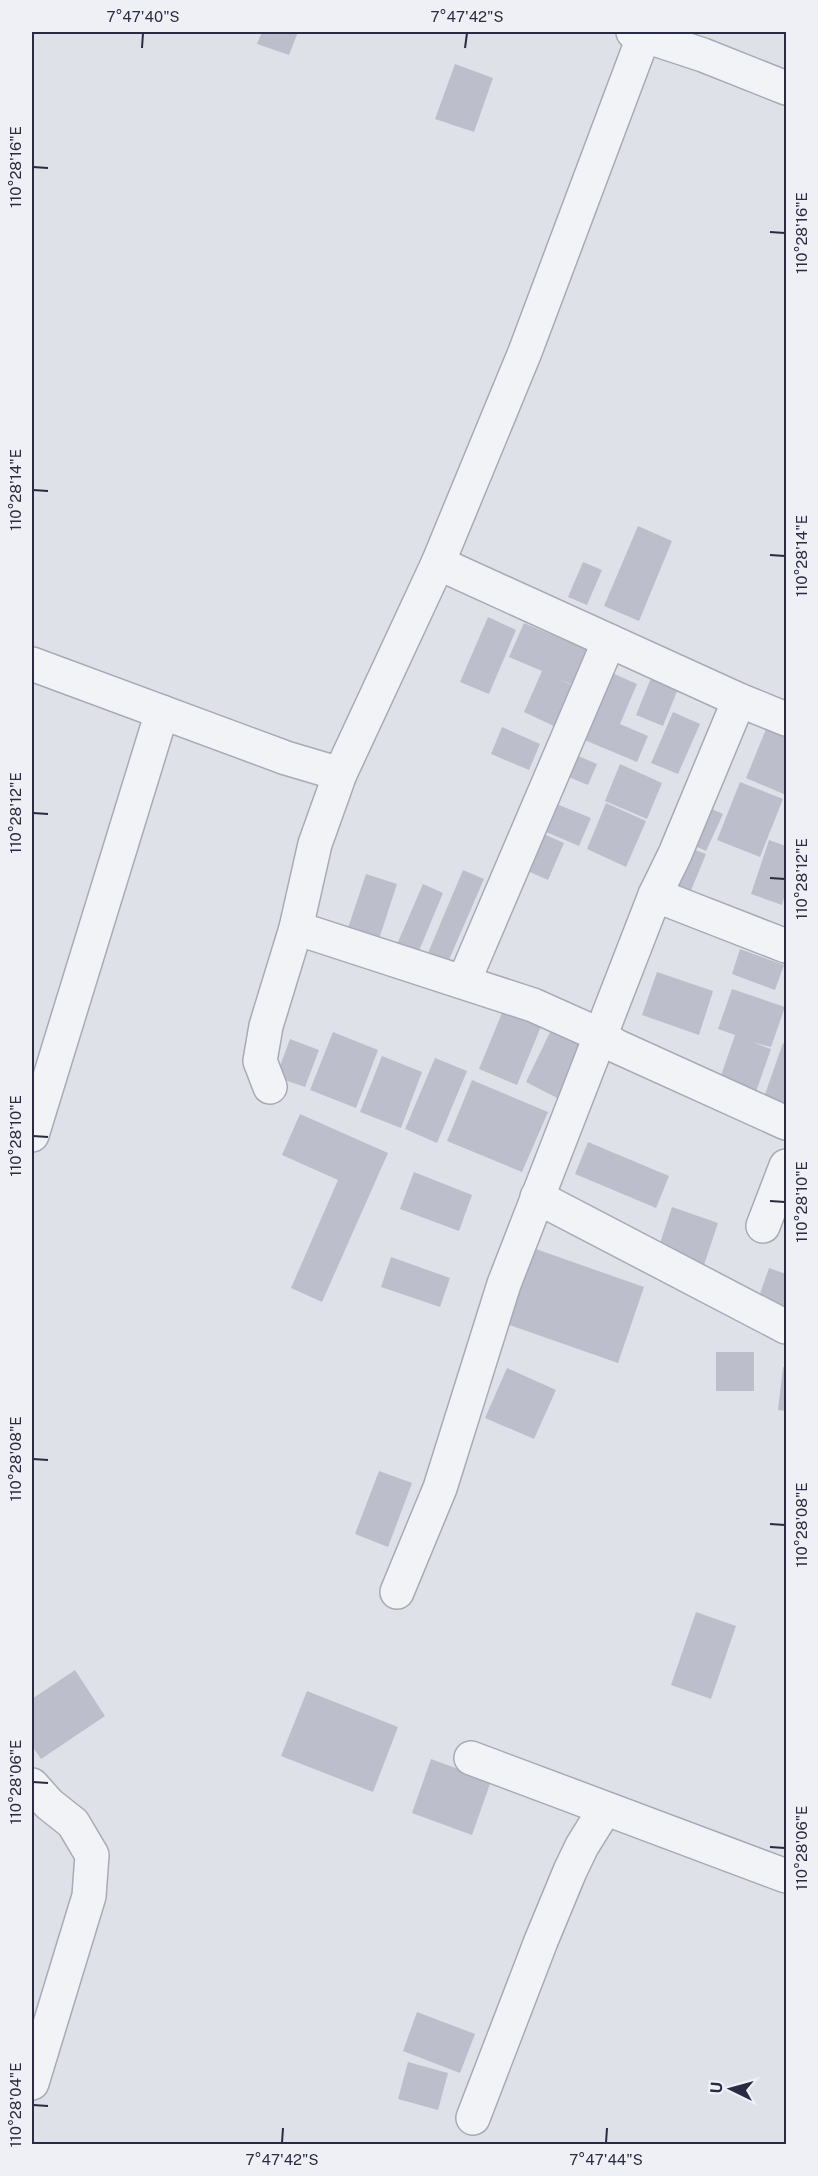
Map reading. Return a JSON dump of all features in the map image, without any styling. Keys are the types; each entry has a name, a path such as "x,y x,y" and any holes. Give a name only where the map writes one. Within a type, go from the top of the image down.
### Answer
{"street":[{"path":"270,1087 260,1061 266,1026 296,928 315,844 340,774 438,563 525,352 639,33 706,43 786,88"},
{"path":"438,563 739,700 786,719"},
{"path":"464,981 609,641"},
{"path":"32,664 286,758 340,774"},
{"path":"398,1592 440,1488 504,1284 537,1197 655,895 675,854 739,700"},
{"path":"32,1135 162,712"},
{"path":"655,895 786,946"},
{"path":"296,928 533,1005 600,1035 616,1046 786,1123"},
{"path":"764,1226 786,1166"},
{"path":"537,1197 786,1327"},
{"path":"471,1758 786,1876"},
{"path":"32,1785 73,1823 92,1856 89,1896 32,2083"},
{"path":"473,2118 570,1871 582,1846 605,1809"}],"building":[{"path":"262,32 298,32 289,55 257,44"},
{"path":"455,64 493,78 474,132 435,119"},
{"path":"638,526 672,541 639,621 604,606"},
{"path":"583,562 602,570 587,605 568,597"},
{"path":"488,617 516,630 489,694 460,682"},
{"path":"524,623 590,651 576,686 558,679 576,687 558,728 524,712 542,671 509,657"},
{"path":"603,669 637,684 620,724 648,736 637,762 575,736"},
{"path":"651,678 678,689 663,726 636,715"},
{"path":"673,712 700,724 678,774 651,763"},
{"path":"502,727 540,744 529,770 491,754"},
{"path":"766,729 786,738 786,795 746,778"},
{"path":"569,752 597,764 588,785 561,774"},
{"path":"620,764 662,783 647,819 605,801"},
{"path":"740,782 783,799 760,857 717,840"},
{"path":"549,801 591,818 579,846 537,828"},
{"path":"606,803 646,821 626,867 587,849"},
{"path":"701,804 723,814 706,851 684,841"},
{"path":"539,832 564,843 548,880 523,869"},
{"path":"769,840 786,846 786,891 782,905 751,894"},
{"path":"683,845 706,854 687,900 665,890"},
{"path":"463,870 484,879 448,962 428,953"},
{"path":"366,874 397,884 378,942 347,931"},
{"path":"423,884 443,893 416,958 395,949"},
{"path":"740,949 784,965 775,990 732,974"},
{"path":"657,972 713,991 699,1035 642,1015"},
{"path":"732,989 785,1007 771,1047 752,1042 771,1049 752,1103 716,1090 735,1035 718,1029"},
{"path":"504,1008 542,1024 517,1085 479,1069"},
{"path":"551,1030 583,1046 559,1099 526,1082"},
{"path":"333,1032 378,1050 356,1108 310,1090"},
{"path":"290,1039 319,1050 305,1087 276,1077"},
{"path":"783,1043 786,1045 786,1108 763,1100"},
{"path":"382,1056 422,1072 401,1128 360,1112"},
{"path":"435,1058 467,1071 437,1143 405,1129"},
{"path":"472,1080 548,1112 522,1172 447,1141"},
{"path":"300,1114 388,1153 322,1302 291,1288 338,1180 282,1155"},
{"path":"588,1142 669,1176 656,1208 575,1174"},
{"path":"414,1172 472,1195 459,1231 400,1209"},
{"path":"672,1207 718,1223 704,1265 658,1249"},
{"path":"530,1247 644,1287 618,1363 504,1323"},
{"path":"391,1257 450,1278 440,1307 381,1287"},
{"path":"769,1268 786,1274 786,1316 756,1305"},
{"path":"716,1352 754,1352 754,1391 716,1391"},
{"path":"783,1367 786,1368 786,1411 778,1410"},
{"path":"507,1368 556,1390 534,1439 485,1418"},
{"path":"379,1471 412,1483 388,1547 355,1534"},
{"path":"696,1612 736,1626 711,1699 671,1685"},
{"path":"75,1670 105,1716 41,1759 32,1746 32,1699"},
{"path":"307,1691 398,1727 373,1792 281,1756"},
{"path":"431,1759 491,1781 472,1835 412,1813"},
{"path":"417,2012 475,2034 460,2073 403,2051"},
{"path":"408,2062 448,2073 438,2110 398,2099"}]}
